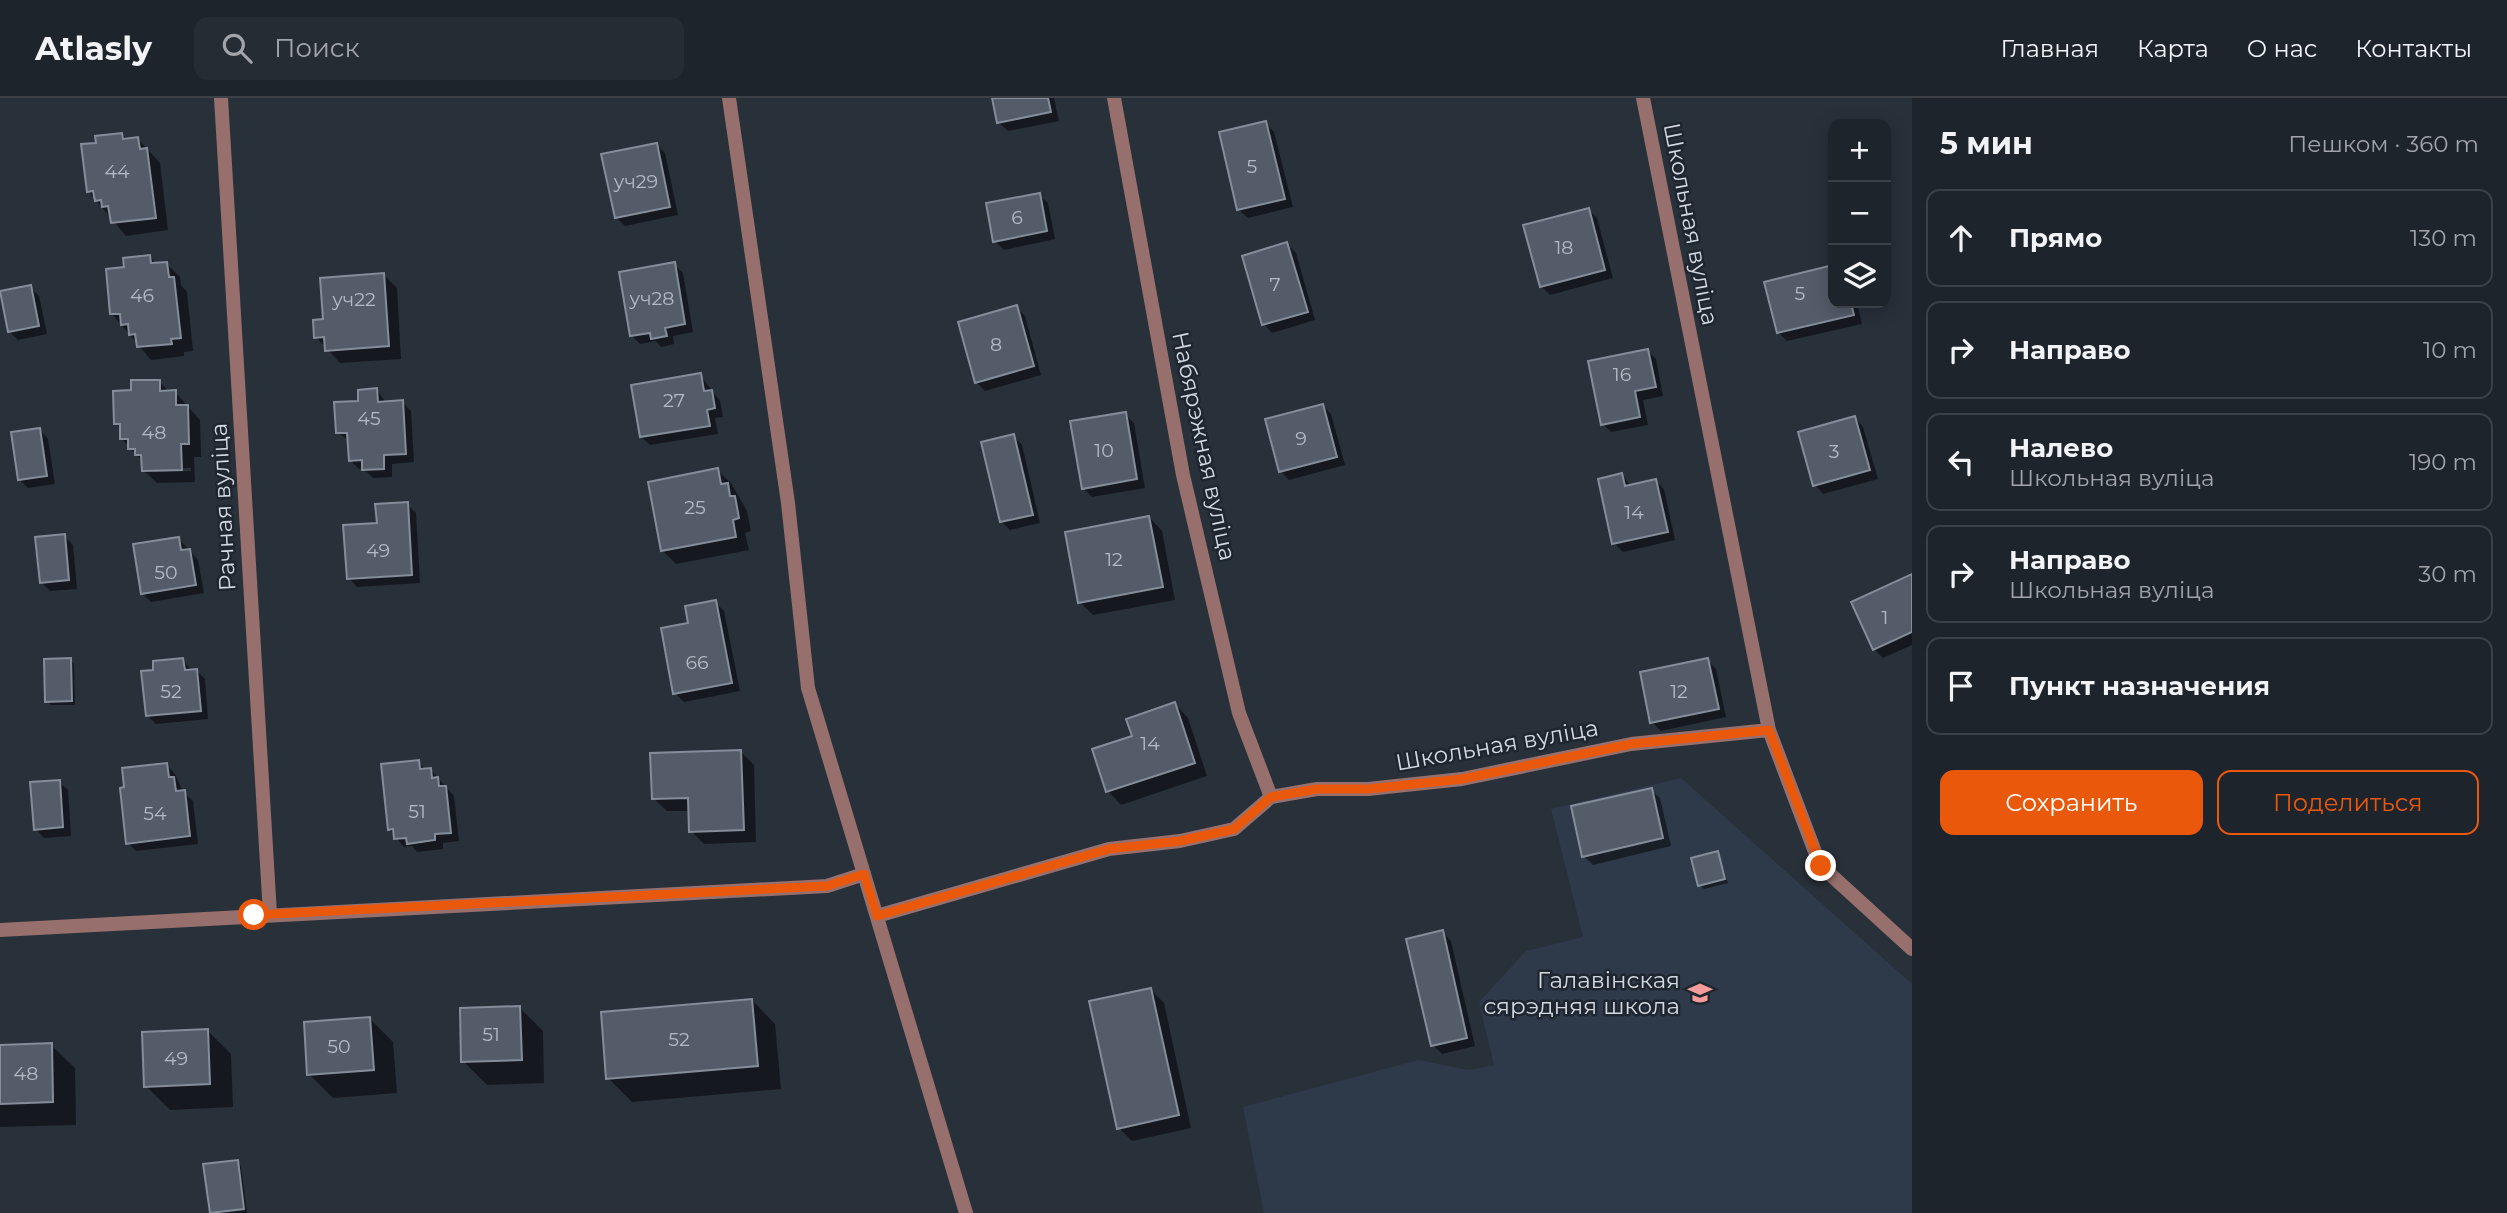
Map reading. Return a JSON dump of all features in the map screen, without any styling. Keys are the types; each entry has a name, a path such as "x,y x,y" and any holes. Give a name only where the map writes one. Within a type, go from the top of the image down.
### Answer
{"street":[{"name":"Рачная вуліца","path":"221,98 270,914"},
{"path":"729,98 788,503 808,688 966,1213"},
{"name":"Набярэжная вуліца","path":"1114,98 1183,475 1239,713 1271,797"},
{"name":"Школьная вуліца","path":"1643,98 1769,730 1821,866 1912,949"},
{"name":"Школьная вуліца","path":"1271,797 1317,789 1368,789 1462,779 1631,744 1769,730"},
{"path":"877,916 1109,849 1180,841 1234,829 1271,797"},
{"path":"0,930 827,886 864,874"}],"shaded area":[{"name":"Галавінская сярэдняя школа","path":"1681,778 1912,984 1912,1213 1264,1213 1243,1107 1418,1060 1469,1070 1494,1065 1479,1002 1526,951 1583,937 1551,809"}],"building":[{"path":"992,98 1048,98 1051,112 997,123"},
{"path":"1266,121 1285,199 1237,210 1219,132"},
{"path":"122,133 123,139 138,137 140,149 147,148 156,218 111,223 108,206 102,207 101,200 95,201 93,191 87,192 81,144 96,143 95,136"},
{"path":"657,143 670,207 615,218 601,154"},
{"path":"1040,193 1047,231 993,242 986,203"},
{"path":"1589,208 1605,270 1540,287 1523,225"},
{"path":"1287,242 1308,312 1262,325 1242,256"},
{"path":"150,255 151,263 167,262 169,277 174,277 181,338 171,339 172,344 137,347 135,334 129,335 128,324 121,325 120,314 110,314 106,269 124,267 123,258"},
{"path":"675,262 685,324 665,328 667,336 651,339 650,333 630,336 619,272"},
{"path":"1828,266 1828,308 1852,308 1854,315 1777,333 1764,282"},
{"path":"384,273 389,346 325,351 324,337 314,338 313,320 323,319 320,278"},
{"path":"31,285 39,326 8,332 0,291"},
{"path":"1017,305 1034,366 975,383 958,322"},
{"path":"1648,349 1656,387 1635,391 1640,417 1601,425 1588,361"},
{"path":"701,373 704,391 712,390 715,408 707,410 710,426 640,437 631,385"},
{"path":"131,380 160,380 160,391 176,390 176,405 188,405 189,444 181,444 182,470 142,471 141,455 135,455 135,449 128,449 128,439 120,439 120,424 114,424 113,391 131,390"},
{"path":"377,388 378,402 403,400 406,454 384,455 384,469 362,470 362,460 349,461 347,433 336,433 334,402 358,401 358,390"},
{"path":"1323,404 1337,457 1279,472 1265,419"},
{"path":"1126,412 1137,479 1082,489 1070,421"},
{"path":"1855,416 1870,470 1813,486 1798,432"},
{"path":"40,428 47,476 18,480 11,432"},
{"path":"1014,434 1033,515 1000,522 981,442"},
{"path":"718,468 721,484 728,483 730,496 735,496 739,518 733,520 736,537 661,551 648,482"},
{"path":"1622,473 1625,486 1656,479 1668,532 1612,544 1598,479"},
{"path":"408,502 412,575 347,579 343,525 377,523 375,504"},
{"path":"1149,516 1163,587 1078,603 1065,532"},
{"path":"65,534 69,580 40,583 35,537"},
{"path":"179,537 181,550 190,549 196,585 141,594 133,544"},
{"path":"1912,574 1912,632 1873,650 1851,602"},
{"path":"716,600 732,683 673,694 661,628 688,623 685,606"},
{"path":"71,658 72,701 45,702 44,659"},
{"path":"183,658 185,670 197,669 201,711 146,716 141,671 153,670 153,661"},
{"path":"1708,658 1719,709 1650,723 1640,672"},
{"path":"1175,702 1195,763 1106,792 1092,749 1132,736 1126,719"},
{"path":"741,750 744,830 689,832 688,798 652,799 650,753"},
{"path":"419,760 420,769 431,768 432,778 438,777 439,786 446,786 451,833 435,834 435,840 407,844 406,838 394,839 393,829 388,830 381,764"},
{"path":"167,763 169,777 174,777 176,791 185,790 190,836 126,844 120,788 124,787 122,768"},
{"path":"60,780 63,827 34,830 30,782"},
{"path":"1652,788 1663,838 1582,857 1571,806"},
{"path":"1718,851 1725,879 1698,886 1691,858"},
{"path":"1443,930 1467,1038 1431,1046 1406,939"},
{"path":"1151,988 1179,1115 1117,1129 1089,1001"},
{"path":"752,999 758,1066 606,1079 601,1012"},
{"path":"520,1006 522,1060 461,1062 460,1008"},
{"path":"370,1017 374,1070 307,1075 304,1022"},
{"path":"208,1029 210,1084 144,1087 142,1032"},
{"path":"52,1043 53,1102 0,1104 0,1045"},
{"path":"238,1160 244,1209 210,1213 203,1164"}],"place":[{"name":"Галавінская сярэдняя школа","path":"1700,993"}],"route":[{"path":"254,915 827,886 864,874 877,916 958,895 1004,878 1109,849 1180,841 1234,829 1271,797 1317,789 1368,789 1462,779 1631,744 1769,730 1821,866"}]}
